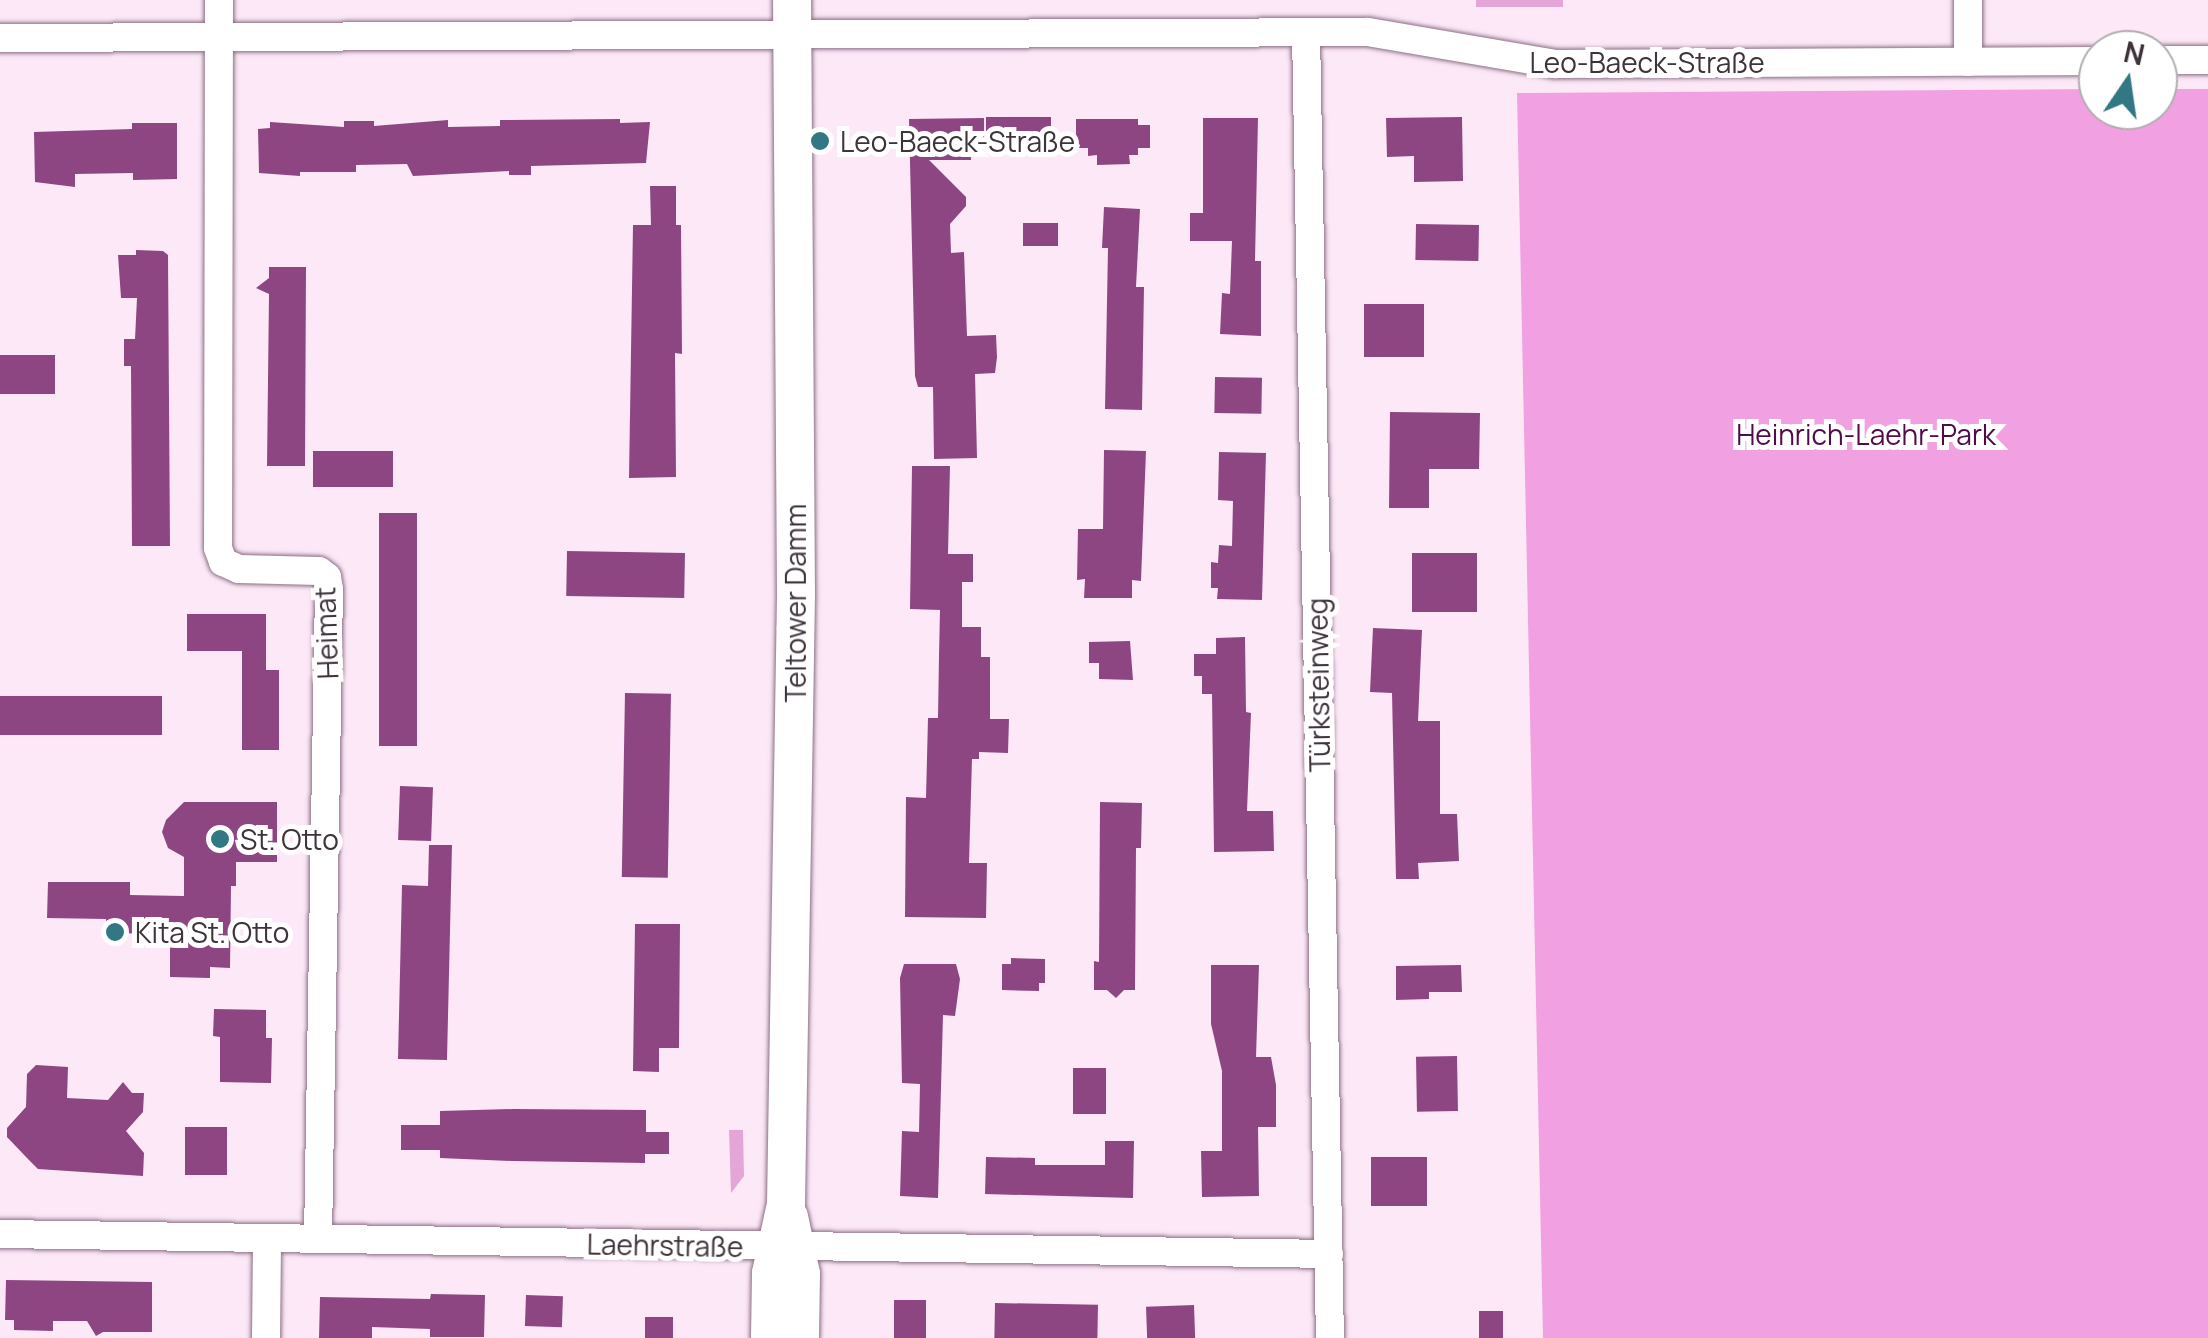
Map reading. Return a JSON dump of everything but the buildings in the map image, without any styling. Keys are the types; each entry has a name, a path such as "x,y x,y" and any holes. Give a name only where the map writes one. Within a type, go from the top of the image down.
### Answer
{"main road":[{"name":"Teltower Damm","path":"792,16 796,596 786,1246 801,1274 800,1338"},
{"name":"Teltower Damm","path":"770,1338 771,1273 786,1246"}],"street":[{"name":"Heimat","path":"218,0 218,548 223,562 239,570 320,571 327,577 328,589 318,1239"},
{"path":"1968,0 1968,62"},
{"name":"Leo-Baeck-Straße","path":"0,38 218,35 792,16 1392,34 1506,60 1555,64 2078,61"},
{"name":"Türksteinweg","path":"1306,32 1330,1338"},
{"path":"2178,60 2208,60"},
{"name":"Laehrstraße","path":"0,1234 1329,1254"},
{"path":"266,1338 267,1238"}],"shaded area":[{"path":"1476,0 1563,0 1563,7 1476,7"},
{"path":"729,1130 743,1130 744,1176 731,1193"}],"green space":[{"name":"Heinrich-Laehr-Park","path":"2078,89 2078,130 2178,130 2178,89 2208,89 2208,1338 1543,1338 1517,93"}],"place":[{"name":"Leo-Baeck-Straße","path":"820,141"},
{"name":"St. Otto","path":"220,839"},
{"name":"Kita St. Otto","path":"115,932"}]}
